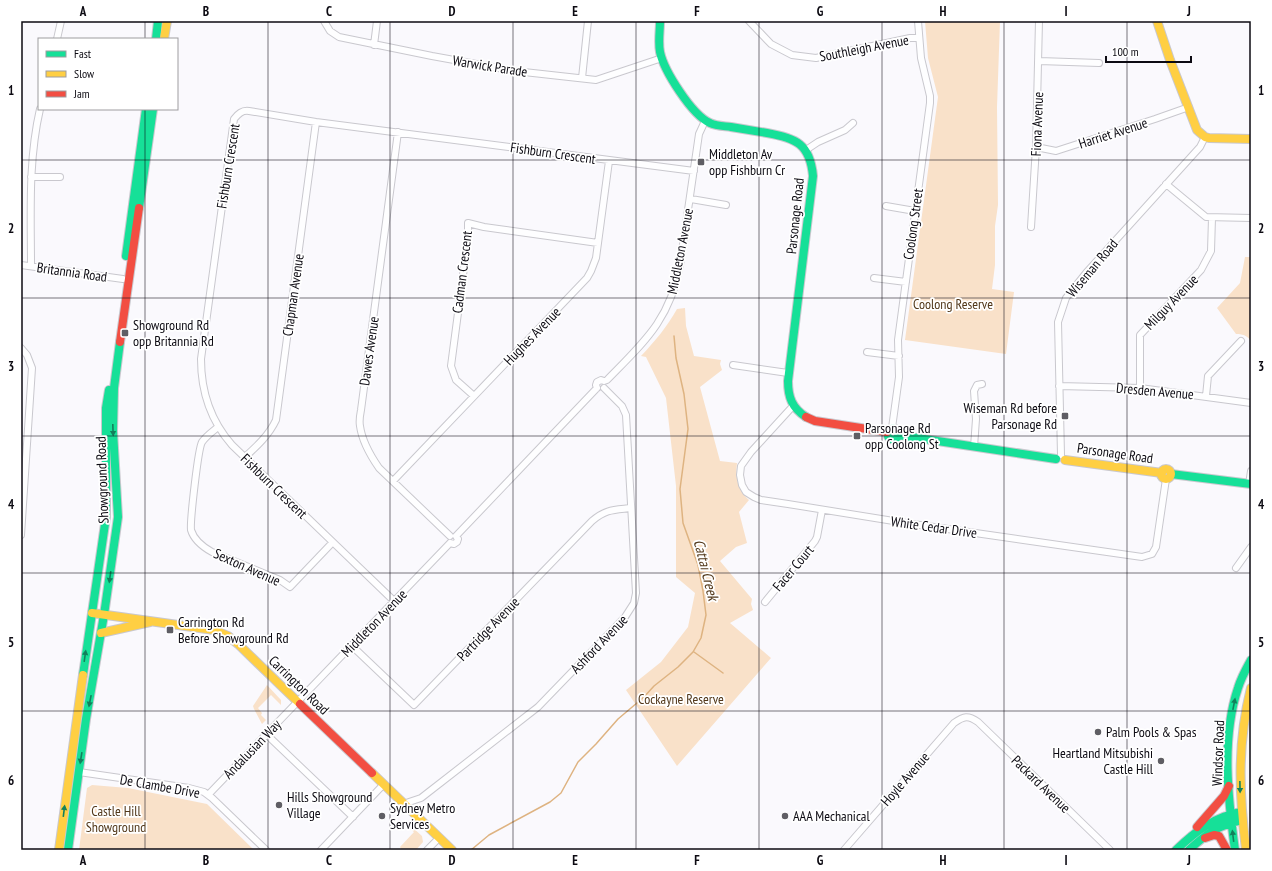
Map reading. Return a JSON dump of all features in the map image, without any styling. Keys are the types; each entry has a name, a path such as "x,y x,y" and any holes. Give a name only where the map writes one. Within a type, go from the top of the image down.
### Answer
{"main road":[{"path":"156,38 158,21"},
{"path":"164,38 167,21"},
{"path":"660,21 660,50 662,58 690,106 705,121 712,124 786,136 797,142 806,150"},
{"path":"1158,21 1168,54 1197,130 1205,137 1213,139 1251,139"},
{"name":"Showground Road","path":"59,850 106,517 106,408 146,110"},
{"name":"Showground Road","path":"68,850 86,718 104,615 118,517 113,432 114,388 153,110"},
{"name":"Parsonage Road","path":"793,406 789,398 787,388 788,372 813,176 810,159 806,150"},
{"path":"793,406 805,417 815,421 890,430"},
{"name":"Parsonage Road","path":"890,430 897,430 898,435 974,447 1061,458 1166,475 1250,484"},
{"name":"Carrington Road","path":"92,613 221,632 238,644 452,850"},
{"path":"101,633 150,622"},
{"name":"Windsor Road","path":"1234,850 1229,784 1230,731 1237,690 1251,660"},
{"name":"Windsor Road","path":"1246,850 1240,790 1241,744 1243,721 1251,688"},
{"path":"69,771 79,772"},
{"path":"1176,850 1224,796 1229,784"},
{"path":"1188,838 1214,819 1242,816"},
{"path":"1188,850 1212,829 1231,818"},
{"path":"1197,842 1210,836 1217,835 1224,842 1227,850"}],"street":[{"path":"57,38 61,21"},
{"name":"Warwick Parade","path":"324,21 330,30 339,37 374,45 515,71 596,80 662,58"},
{"path":"374,45 377,21"},
{"path":"582,78 588,21"},
{"name":"Southleigh Avenue","path":"749,21 771,44 792,54 816,58 910,38 919,38"},
{"name":"Coolong Street","path":"890,430 899,377 898,340 930,100 921,58 918,21"},
{"name":"Fiona Avenue","path":"1031,227 1036,147 1039,21"},
{"path":"1039,61 1099,63"},
{"name":"Harriet Avenue","path":"1036,147 1056,151 1189,107"},
{"path":"31,266 31,177 33,145 40,110"},
{"name":"Fishburn Crescent","path":"394,601 232,445 218,427 206,402 203,387 201,359 234,119 244,110 316,122 694,171"},
{"name":"Middleton Avenue","path":"604,385 648,337 665,312 677,280 699,134 705,121"},
{"name":"Chapman Avenue","path":"246,457 269,433 276,420 316,122"},
{"path":"806,150 818,142 845,130 853,123"},
{"name":"Dawes Avenue","path":"398,132 360,426 364,442 370,456 379,468 453,536"},
{"name":"Wiseman Road","path":"1061,458 1058,322 1066,298 1086,273 1200,147 1205,137"},
{"name":"Hughes Avenue","path":"393,481 587,278 594,266 609,161"},
{"path":"31,177 60,177"},
{"path":"1166,184 1203,216 1212,218 1251,218"},
{"path":"690,199 726,204"},
{"path":"886,206 915,211"},
{"name":"Milguy Avenue","path":"1140,388 1140,335 1202,270 1210,251 1212,218"},
{"name":"Cadman Crescent","path":"474,396 456,380 451,366 468,237 468,223 484,227 598,243"},
{"name":"Britannia Road","path":"21,265 123,279"},
{"path":"874,278 906,282"},
{"path":"1206,396 1208,376 1241,340"},
{"path":"21,348 27,355 32,368 21,535"},
{"path":"867,352 899,356"},
{"path":"733,365 788,372"},
{"path":"974,447 976,419 974,391 977,386 982,384"},
{"path":"453,536 597,388 601,390 604,385"},
{"name":"Ashford Avenue","path":"403,804 421,798 538,707 625,617 634,603 636,593 626,415 622,406 604,385"},
{"name":"Dresden Avenue","path":"1060,386 1140,388 1251,403"},
{"name":"White Cedar Drive","path":"793,406 742,463 740,475 742,485 750,495 761,500 1142,557 1152,554 1155,550 1166,475"},
{"name":"Sexton Avenue","path":"218,427 202,442 199,453 191,530 195,538 202,546 212,552 280,580 290,587 332,542"},
{"path":"1250,484 1251,471"},
{"name":"Partridge Avenue","path":"352,646 414,705 592,521 600,514 610,510 631,508"},
{"name":"Facer Court","path":"765,602 815,541 822,510"},
{"name":"Middleton Avenue","path":"297,702 450,543 449,539 453,536"},
{"path":"1236,568 1251,546"},
{"name":"Andalusian Way","path":"208,795 297,702"},
{"name":"Hoyle Avenue","path":"844,850 954,723 966,716 972,717"},
{"name":"Packard Avenue","path":"972,717 1110,850"},
{"path":"266,734 353,817"},
{"name":"De Clambe Drive","path":"79,772 189,788 199,791 208,795 266,850"},
{"path":"321,850 383,785"},
{"path":"428,850 439,838"}],"green space":[{"name":"Coolong Reserve","path":"925,21 1000,21 997,107 998,205 995,226 995,265 992,289 1014,292 1006,354 905,340 938,97 928,58"},
{"path":"1245,257 1251,257 1251,341 1244,335 1236,334 1217,308 1240,283"},
{"name":"Cockayne Reserve","path":"685,308 686,326 694,356 721,360 720,364 722,370 700,387 720,461 737,463 736,474 738,483 742,492 749,500 739,512 747,543 736,547 720,561 752,599 751,604 753,610 730,623 771,658 677,766 626,690 661,662 688,627 695,593 676,577 676,486 666,398 646,357 641,356 660,334 677,309"},
{"path":"267,685 281,700 281,705 271,695 258,708 262,713 261,715 266,720 262,724 253,706"},
{"name":"Castle Hill Showground","path":"92,785 128,788 207,804 254,850 79,850 87,788"},
{"path":"412,827 422,836 423,842 416,850 402,850 400,847 414,832 410,829"}],"waterway":[{"name":"Cattai Creek","path":"471,850 489,835 550,802 561,793 578,762 618,719 693,652 701,638 706,615 703,591 698,565 683,523 680,489 688,429 684,394 676,358 674,336"},
{"path":"694,652 723,673"}],"traffic: fast":[{"path":"156,38 158,21"},
{"path":"660,21 659,44 663,60 673,81 695,111 710,123 715,125 767,133 794,140 800,144 809,156 813,176 788,381 792,402 797,410 806,417"},
{"path":"126,256 146,110"},
{"path":"139,208 153,110"},
{"path":"68,850 86,719 104,615 118,517 113,431 114,388 120,342"},
{"path":"83,675 106,517 106,408 109,390"},
{"path":"893,428 897,430 899,434 897,438 893,440 889,438 887,434 889,430 893,428"},
{"path":"898,435 1056,459"},
{"path":"1171,474 1251,484"},
{"path":"1235,850 1228,789 1229,728 1238,688 1251,660"},
{"path":"1176,850 1198,831 1214,821 1222,817 1241,812"},
{"path":"1189,850 1201,839 1219,827 1242,820"}],"traffic: slow":[{"path":"164,38 167,21"},
{"path":"1157,21 1170,60 1197,130 1205,137 1209,138 1251,139"},
{"path":"1065,460 1162,473"},
{"path":"1166,469 1171,474 1166,479 1161,474 1166,469"},
{"path":"92,613 214,630 228,636 300,704"},
{"path":"101,633 150,622"},
{"path":"59,850 83,675"},
{"path":"1246,850 1242,809 1241,749 1246,709 1251,688"},
{"path":"372,773 452,850"}],"traffic: jam":[{"path":"120,342 139,208"},
{"path":"806,417 815,421 887,432"},
{"path":"300,704 372,773"},
{"path":"1197,827 1224,796 1229,786"},
{"path":"1205,838 1214,835 1219,836 1227,850"}],"place":[{"name":"Middleton Av opp Fishburn Cr","path":"701,162"},
{"name":"Showground Rd opp Britannia Rd","path":"125,333"},
{"name":"Wiseman Rd before Parsonage Rd","path":"1065,416"},
{"name":"Parsonage Rd opp Coolong St","path":"857,436"},
{"name":"Carrington Rd Before Showground Rd","path":"170,630"},
{"name":"Palm Pools & Spas","path":"1098,732"},
{"name":"Heartland Mitsubishi Castle Hill","path":"1161,761"},
{"name":"Hills Showground Village","path":"279,805"},
{"name":"Sydney Metro Services","path":"382,816"},
{"name":"AAA Mechanical","path":"785,816"}]}
